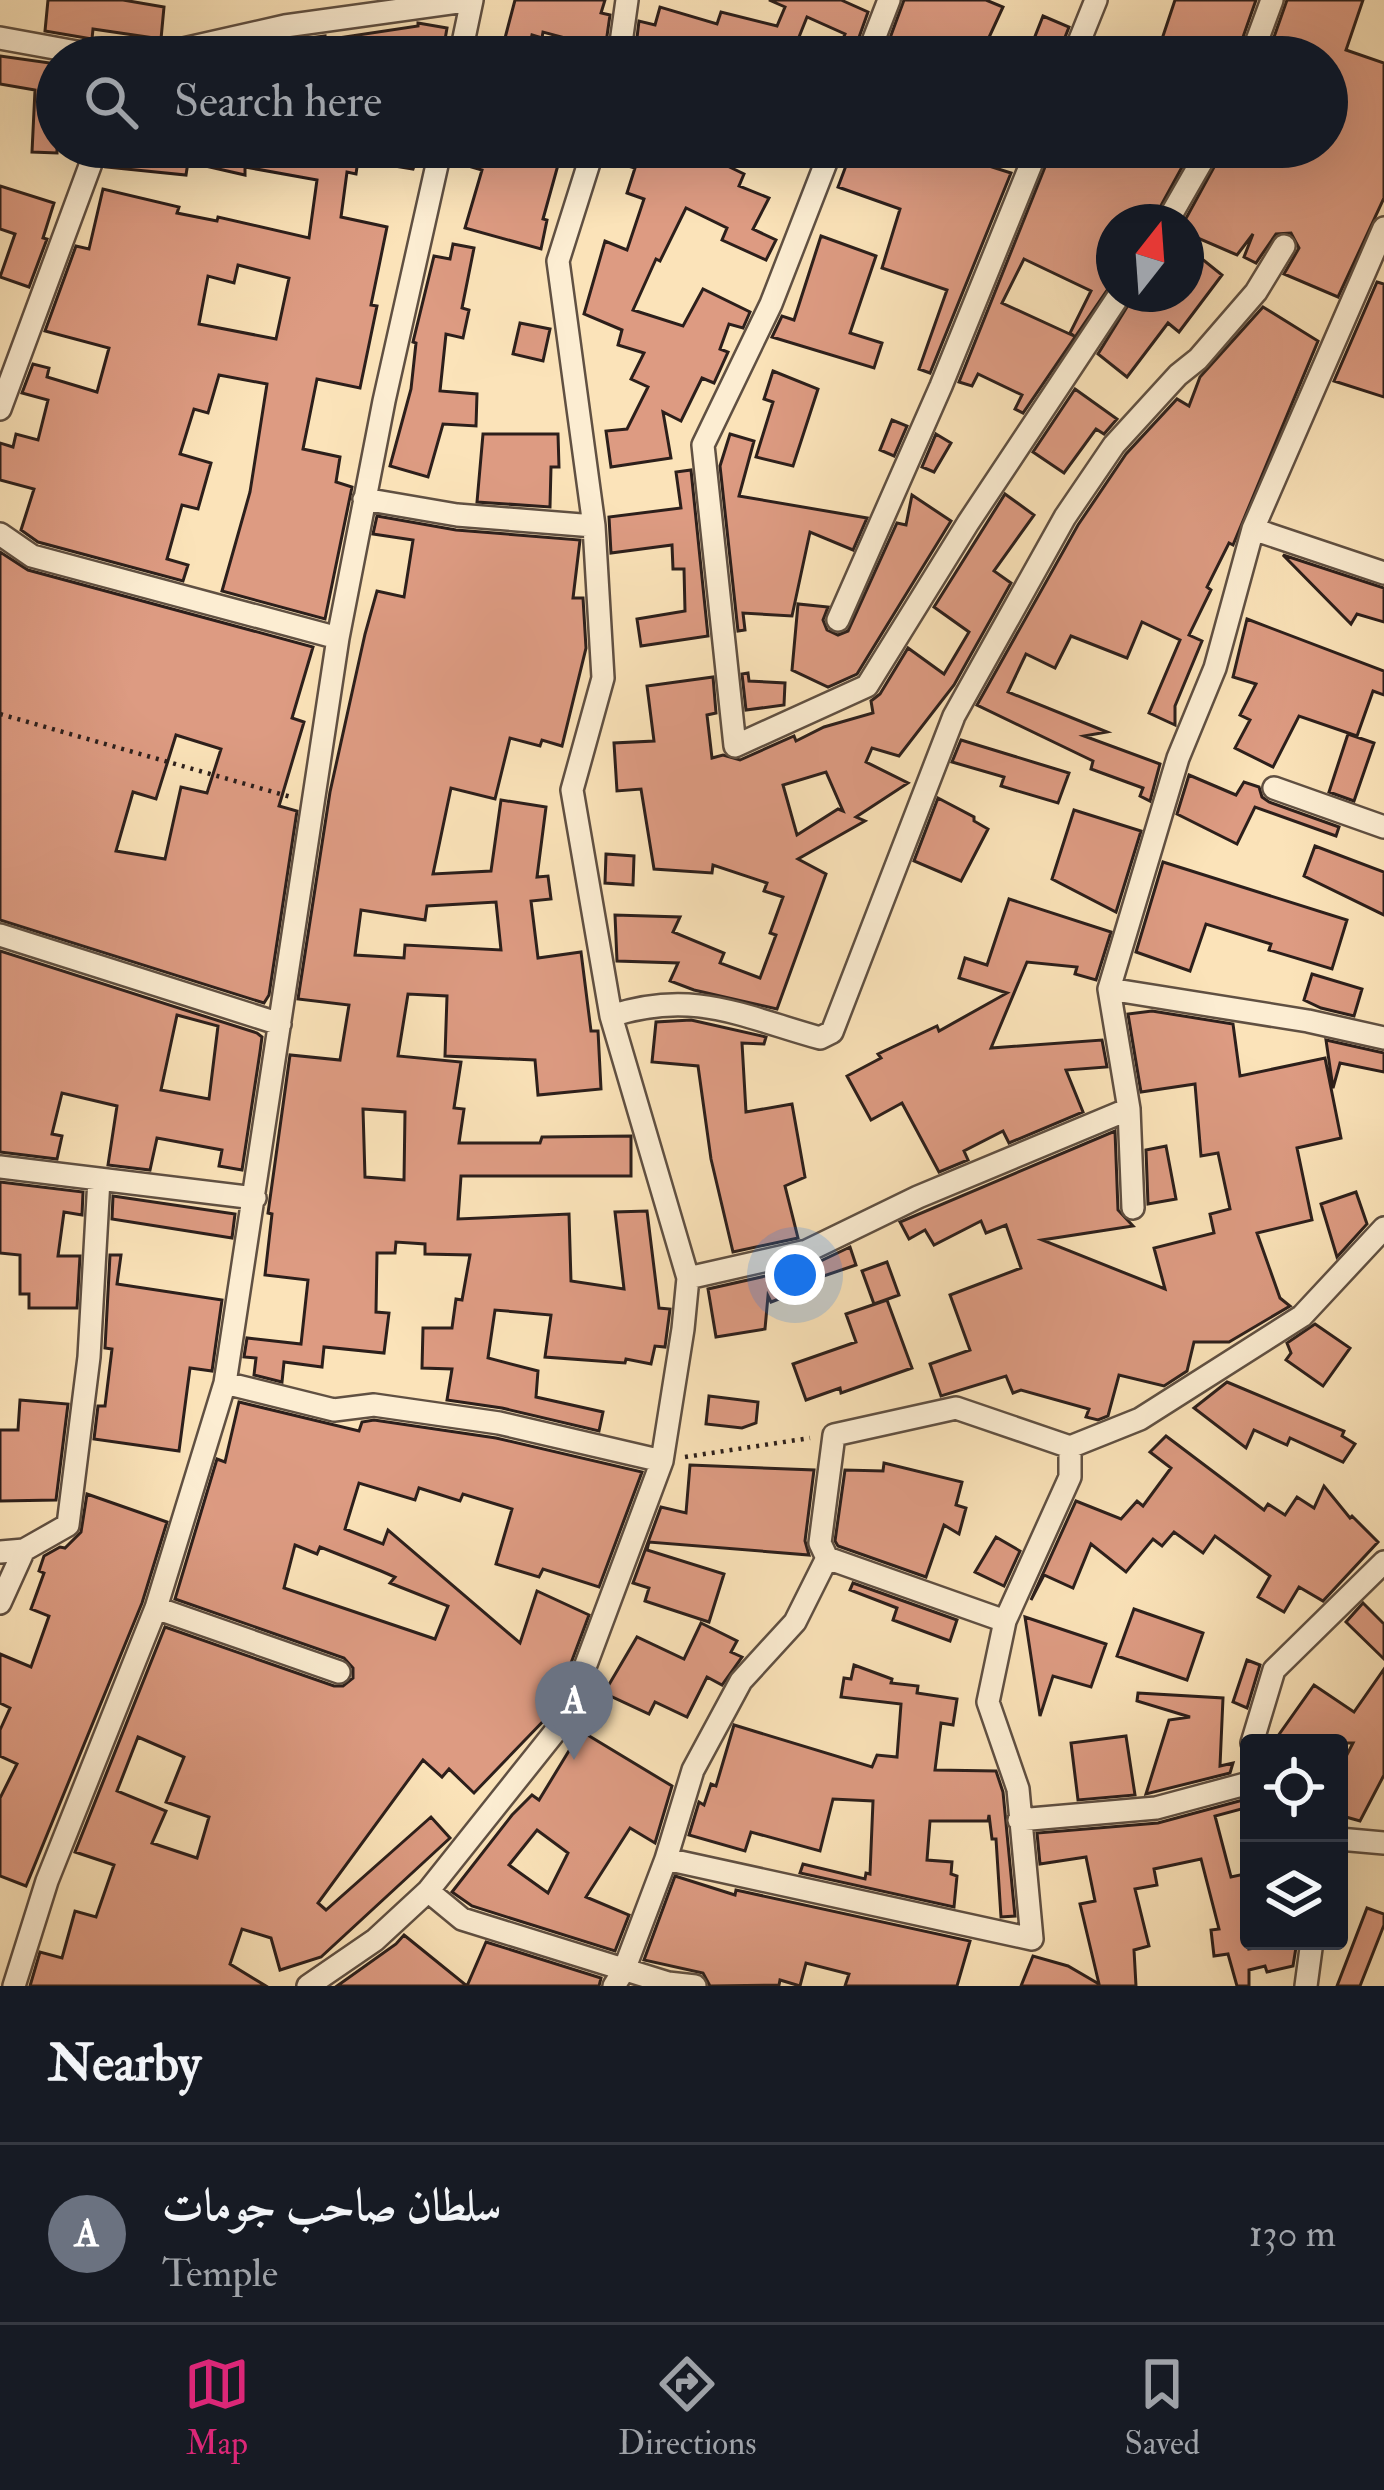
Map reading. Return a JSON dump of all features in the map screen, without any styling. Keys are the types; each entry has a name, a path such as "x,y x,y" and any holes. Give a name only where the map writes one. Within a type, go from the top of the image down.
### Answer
{"street":[{"path":"241,36 472,0 464,36"},
{"path":"622,36 627,0"},
{"path":"875,36 889,0"},
{"path":"1081,36 1096,0"},
{"path":"1259,36 1272,0"},
{"path":"0,38 36,45"},
{"path":"0,410 89,168"},
{"path":"14,1986 47,1881 156,1608 225,1383 338,638 436,168"},
{"path":"308,1986 375,1940 428,1892 566,1718 662,1461 688,1278 611,1016 572,790 604,678 594,526 558,260 587,168"},
{"path":"824,168 771,304 704,445 735,746 867,686 1108,312"},
{"path":"838,620 1029,168"},
{"path":"1177,204 1198,168"},
{"path":"1132,1208 1129,1109 1109,989 1178,758 1216,668 1253,530 1384,228"},
{"path":"611,1016 644,1005 692,1002 820,1038 832,1032 954,716 1064,517 1114,446 1241,309 1284,246"},
{"path":"364,499 458,514 594,526"},
{"path":"1253,530 1384,573"},
{"path":"0,534 32,556 338,638"},
{"path":"1274,788 1384,827"},
{"path":"0,935 280,1024"},
{"path":"1109,989 1384,1038"},
{"path":"688,1278 807,1251 918,1196 1129,1109"},
{"path":"0,1167 255,1198"},
{"path":"0,1552 24,1550 68,1525 89,1357 99,1179"},
{"path":"1005,1621 827,1558 820,1543 834,1436 956,1408 1070,1447 1140,1419 1301,1316 1384,1228"},
{"path":"225,1383 334,1410 374,1405 499,1423 662,1461"},
{"path":"666,1859 1032,1939 1018,1789 988,1702 1005,1621 1070,1477 1070,1447"},
{"path":"0,1603 24,1550"},
{"path":"620,1978 666,1859 693,1770 742,1681 795,1622 827,1558"},
{"path":"1255,1734 1274,1670 1384,1562"},
{"path":"156,1608 339,1672"},
{"path":"1019,1820 1156,1808 1240,1785"},
{"path":"1348,1840 1384,1843"},
{"path":"428,1892 462,1919 620,1978 695,1986"},
{"path":"1306,1986 1311,1950"}],"path":[{"path":"0,714 314,804"},
{"path":"662,1461 834,1436"}],"building":[{"path":"48,0 123,0 164,7 161,36 93,29 92,36 45,31"},
{"path":"515,0 605,0 601,13 610,15 607,36 543,32 542,36 506,36"},
{"path":"769,0 841,0 868,12 859,36 844,36 807,17 799,36 637,36 639,21 655,25 660,7 717,24 721,12 777,26 785,7"},
{"path":"904,0 986,0 1003,7 990,36 891,36"},
{"path":"1175,0 1256,0 1243,36 1163,36"},
{"path":"1287,0 1363,0 1348,44 1348,36 1274,36"},
{"path":"1043,16 1069,27 1065,36 1035,36"},
{"path":"418,26 447,28 446,36 352,36"},
{"path":"1348,51 1384,63 1384,198 1338,297 1284,274 1299,248 1291,233 1276,234 1256,263 1244,257 1253,234 1237,255 1204,241 1204,204 1194,204 1214,168 1348,168"},
{"path":"0,56 36,61 36,152 32,152 35,90 0,84"},
{"path":"116,168 187,168 186,175"},
{"path":"214,168 245,168 245,175"},
{"path":"251,168 357,168 356,174 347,172 341,217 387,227 360,388 317,379 303,449 340,457 336,482 352,487 325,619 222,591 250,492 267,384 219,375 208,413 194,409 180,454 211,463 198,509 182,505 167,559 188,565 183,581 38,542 21,530 34,489 0,480 0,443 13,447 16,434 38,440 48,400 22,393 33,364 49,368 47,377 97,392 109,348 45,331 76,246 89,249 103,189 179,207 177,213 217,221 218,217 309,238 317,180","holes":["238,265 289,278 276,339 199,324 208,276 234,283"]},
{"path":"475,168 557,168 543,219 547,220 541,249 465,228 482,170"},
{"path":"635,168 732,168 744,174 739,186 769,198 753,229 776,240 766,260 722,240 727,228 686,208 633,310 683,326 703,289 750,312 743,328 729,324 720,349 728,352 714,383 702,378 681,421 663,412 671,458 611,467 606,431 627,429 648,387 631,379 644,353 618,345 622,330 584,314 605,241 627,250 644,199 627,193"},
{"path":"845,168 995,168 1011,173 930,373 919,369 947,290 882,268 900,209 838,187"},
{"path":"1045,168 1182,168 1162,204 1096,204 1096,306 1023,413 1015,409 1022,395 978,374 972,386 959,382","holes":["1024,259 1091,291 1070,333 1074,336 1002,303"]},
{"path":"0,186 54,203 29,287 0,277 15,234 0,229"},
{"path":"821,236 876,256 850,333 882,343 874,368 772,337 782,316 794,320"},
{"path":"453,244 474,248 462,308 469,310 463,338 446,334 440,391 477,394 476,426 443,424 428,477 390,466 411,389 413,342 434,256 450,259"},
{"path":"1204,260 1222,275 1204,299"},
{"path":"1377,282 1384,284 1384,397 1334,381"},
{"path":"1263,307 1318,341 1233,545 1229,543 1207,587 1211,590 1189,635 1202,641 1175,706 1175,725 1149,713 1180,640 1142,622 1127,658 1071,636 1055,668 1026,654 1008,692 1107,732 1084,736 1160,764 1150,801 1140,796 1143,788 1091,769 1093,761 977,705 1078,525 1126,454 1177,399 1189,406 1200,377"},
{"path":"1124,312 1194,312 1179,332 1168,323 1127,377 1098,354"},
{"path":"520,323 550,329 543,361 513,354"},
{"path":"773,371 818,389 793,466 756,457 773,402 764,399"},
{"path":"1075,389 1117,419 1104,434 1096,429 1064,473 1033,452"},
{"path":"892,420 907,426 894,456 880,450"},
{"path":"483,434 558,434 559,467 551,467 550,507 477,502"},
{"path":"730,434 754,441 739,496 867,518 853,550 810,532 792,616 743,613 745,630 738,631 720,466"},
{"path":"936,434 951,443 934,472 922,467"},
{"path":"691,470 708,636 641,646 637,619 685,611 684,569 673,569 672,545 611,553 609,517 681,508 676,472"},
{"path":"1005,494 1034,515 994,571 1011,583 954,685 899,756 872,748 866,762 908,783 856,817 865,821 798,859 826,874 777,1009 670,981 678,963 617,961 615,915 680,917 673,932 724,953 720,963 760,978 776,935 770,933 783,897 764,891 767,883 713,865 712,873 654,869 641,789 617,791 614,743 654,741 647,686 713,677 716,713 707,715 712,758 723,755 740,760 794,736 796,741 873,713 871,701 908,648 944,674 969,632 934,607","holes":["826,772 843,811 838,809 797,835 783,785"]},
{"path":"912,495 951,521 857,674 828,687 792,670 798,604 828,607 823,620 827,630 838,635 848,631 897,523 906,525"},
{"path":"377,516 456,530 580,540 573,598 583,598 586,648 562,746 510,738 495,799 451,788 433,874 491,871 501,800 546,807 537,877 548,876 551,899 531,901 538,958 581,952 591,1031 598,1031 601,1089 538,1095 535,1060 445,1056 447,996 408,994 398,1056 461,1062 454,1108 464,1109 459,1143 631,1136 631,1176 461,1176 458,1219 569,1214 571,1281 624,1289 615,1212 647,1211 659,1308 670,1309 665,1347 655,1346 651,1364 545,1357 551,1315 495,1310 488,1358 538,1371 536,1397 603,1412 599,1431 447,1400 452,1369 422,1368 423,1328 452,1328 470,1255 425,1254 425,1244 396,1242 395,1253 377,1253 376,1312 389,1313 384,1353 324,1347 322,1367 284,1362 282,1382 254,1375 256,1358 244,1357 247,1338 301,1344 308,1280 265,1275 272,1214 268,1213 290,1055 340,1060 349,1005 298,999 330,792 365,634 377,591 404,597 413,540 373,534","holes":["496,902 501,950 405,945 404,958 355,955 361,910 425,920 427,906","363,1109 405,1112 404,1180 365,1177"]},
{"path":"0,552 28,570 313,647 292,718 304,722 279,806 297,811 264,1003 0,920","holes":["176,735 221,749 207,793 181,787 165,859 116,851 133,792 156,799"]},
{"path":"1283,555 1384,588 1384,622 1357,614 1351,624"},
{"path":"1247,619 1384,671 1384,695 1373,691 1357,736 1299,716 1273,767 1235,748 1250,720 1240,715 1256,684 1233,677"},
{"path":"748,673 749,681 785,683 784,705 746,710 742,674"},
{"path":"1348,734 1374,743 1354,801 1329,792"},
{"path":"961,740 1069,773 1058,803 1001,786 1004,777 952,762"},
{"path":"1189,775 1236,795 1244,782 1259,787 1269,802 1339,827 1336,836 1255,807 1237,844 1177,814"},
{"path":"938,798 988,829 961,881 914,861"},
{"path":"1074,810 1141,831 1116,912 1052,879"},
{"path":"1315,846 1384,872 1384,915 1304,876"},
{"path":"606,854 634,856 633,885 605,883"},
{"path":"1163,862 1347,920 1332,969 1206,924 1190,971 1136,952"},
{"path":"1009,899 1111,932 1096,980 1075,974 1077,967 1027,962 991,1048 1102,1040 1107,1067 1066,1070 1083,1112 1009,1143 1003,1131 964,1151 968,1160 939,1172 902,1103 871,1120 847,1076 881,1058 878,1054 937,1026 939,1031 1007,993 959,978 965,958 987,965"},
{"path":"0,951 262,1037 242,1170 219,1166 222,1150 157,1138 150,1170 108,1165 117,1106 62,1093 52,1134 62,1136 57,1159 0,1152","holes":["177,1015 218,1026 209,1099 161,1090"]},
{"path":"1312,974 1362,989 1354,1016 1304,1000"},
{"path":"1152,1011 1233,1024 1240,1076 1325,1058 1341,1138 1297,1148 1312,1220 1257,1233 1280,1298 1290,1306 1229,1342 1194,1342 1187,1371 1164,1386 1119,1375 1108,1416 1098,1420 1086,1417 1089,1409 1021,1390 1013,1393 1006,1376 941,1396 930,1364 970,1350 950,1295 1021,1268 1006,1225 986,1233 981,1221 934,1245 925,1230 909,1239 900,1222 1115,1131 1118,1210 1133,1226 1042,1240 1165,1289 1154,1248 1214,1233 1210,1214 1230,1209 1218,1153 1201,1156 1195,1084 1141,1092 1128,1014"},
{"path":"691,1020 766,1037 764,1044 742,1043 746,1112 792,1104 805,1177 785,1186 798,1238 733,1252 711,1159 698,1066 652,1062 656,1022"},
{"path":"1326,1040 1384,1053 1384,1072 1340,1063 1333,1088"},
{"path":"1166,1146 1176,1199 1148,1204 1146,1150"},
{"path":"0,1182 83,1192 82,1215 64,1212 58,1256 80,1256 77,1308 29,1308 29,1294 20,1294 20,1255 0,1253"},
{"path":"1356,1192 1367,1224 1337,1257 1321,1204"},
{"path":"113,1196 235,1214 232,1238 112,1219"},
{"path":"850,1247 856,1265 803,1283 805,1289 771,1302 768,1296 765,1329 716,1337 708,1289 810,1266"},
{"path":"110,1255 121,1255 117,1284 222,1300 212,1371 190,1368 179,1451 94,1439 98,1406 105,1406 112,1349 105,1348"},
{"path":"887,1262 899,1295 874,1304 862,1271"},
{"path":"887,1300 912,1368 806,1400 793,1364 856,1342 846,1314"},
{"path":"1315,1324 1350,1348 1323,1386 1286,1360 1291,1353 1287,1343"},
{"path":"1227,1382 1344,1431 1342,1436 1355,1444 1343,1462 1290,1438 1287,1445 1254,1430 1246,1448 1194,1408"},
{"path":"709,1396 758,1402 756,1423 742,1428 706,1424"},
{"path":"20,1400 68,1404 56,1500 0,1501 0,1430 18,1430"},
{"path":"239,1402 359,1431 362,1422 374,1420 496,1438 642,1472 599,1587 543,1569 539,1577 496,1564 512,1509 463,1494 460,1501 419,1488 415,1500 359,1483 345,1529 383,1544 388,1530 520,1643 537,1591 589,1615 553,1711 474,1793 449,1769 442,1777 423,1760 318,1903 326,1910 431,1817 450,1838 321,1957 280,1970 271,1938 242,1929 230,1964 266,1986 30,1986 40,1952 62,1958 75,1911 96,1917 114,1865 75,1852 165,1627 334,1686 353,1678 353,1668 344,1658 175,1599 217,1459 225,1462","holes":["295,1545 317,1554 320,1547 381,1571 395,1577 390,1583 448,1606 435,1639 284,1588","138,1737 184,1757 166,1802 209,1817 197,1858 152,1843 166,1811 117,1791"]},
{"path":"1166,1436 1264,1510 1268,1504 1285,1515 1297,1497 1314,1508 1324,1486 1378,1542 1323,1601 1299,1587 1284,1612 1258,1597 1270,1576 1215,1536 1203,1553 1174,1532 1162,1546 1153,1539 1126,1572 1091,1544 1073,1588 1044,1575 1031,1600 1076,1501 1121,1519 1137,1501 1143,1506 1171,1468 1150,1452"},
{"path":"884,1463 962,1482 956,1505 966,1508 959,1534 944,1525 926,1577 835,1541 845,1470 883,1471"},
{"path":"690,1465 814,1470 805,1541 809,1555 649,1542 647,1550 724,1574 709,1622 645,1601 649,1588 633,1583 661,1507 686,1513"},
{"path":"87,1494 167,1522 142,1603 26,1886 0,1876 0,1798 17,1764 0,1756 0,1730 10,1708 0,1703 0,1654 31,1667 49,1616 31,1609 44,1573 39,1571 44,1556 65,1548 81,1532"},
{"path":"996,1537 1020,1551 1004,1586 975,1572"},
{"path":"853,1583 957,1620 950,1641 893,1620 897,1608 850,1590"},
{"path":"1363,1603 1384,1624 1384,1659 1346,1622"},
{"path":"1134,1609 1203,1633 1187,1680 1117,1656"},
{"path":"1025,1617 1106,1644 1091,1687 1053,1676 1040,1716"},
{"path":"701,1623 737,1641 731,1652 742,1657 722,1685 707,1677 687,1717 655,1702 649,1714 604,1693 637,1637 684,1659"},
{"path":"1247,1660 1260,1665 1247,1708 1233,1702"},
{"path":"854,1665 892,1679 891,1683 918,1686 917,1693 957,1699 953,1725 941,1723 935,1770 996,1771 1003,1792 1015,1916 1001,1917 996,1839 992,1839 989,1815 988,1821 930,1821 927,1860 952,1862 951,1874 957,1876 954,1907 800,1873 803,1864 865,1879 870,1874 873,1801 833,1799 820,1851 751,1832 745,1851 689,1835 699,1802 704,1805 711,1784 716,1786 734,1725 872,1767 877,1755 897,1757 901,1704 841,1697 844,1678 851,1679"},
{"path":"1384,1669 1384,1775 1360,1821 1348,1818 1348,1753 1353,1743 1348,1743 1348,1734 1279,1734 1314,1685 1354,1712"},
{"path":"1138,1693 1223,1698 1220,1766 1233,1763 1230,1773 1146,1794 1169,1720 1190,1717 1137,1701"},
{"path":"581,1731 672,1786 655,1843 630,1828 586,1897 629,1915 615,1951 472,1906 452,1892 512,1815 532,1795 539,1800","holes":["537,1830 568,1853 548,1893 509,1865"]},
{"path":"1126,1736 1135,1795 1078,1800 1071,1743"},
{"path":"1240,1801 1240,1809 1215,1816 1231,1877 1240,1875 1240,1950 1296,1950 1293,1966 1267,1972 1265,1966 1249,1970 1249,1986 1237,1986 1228,1954 1214,1956 1211,1930 1219,1929 1201,1859 1154,1869 1157,1885 1135,1889 1149,1946 1134,1950 1136,1986 1021,1986 1033,1956 1068,1966 1099,1984 1080,1904 1095,1901 1086,1857 1040,1864 1037,1833 1158,1823"},
{"path":"675,1876 735,1895 736,1890 970,1941 957,1986 845,1986 849,1974 806,1963 800,1986 780,1980 779,1985 710,1986 703,1973 644,1960"},
{"path":"1367,1908 1384,1914 1384,1925 1360,1986 1337,1986"},
{"path":"404,1935 467,1986 337,1986 396,1944"},
{"path":"486,1942 601,1978 599,1986 467,1986"}],"place":[{"name":"سلطان صاحب جومات","path":"574,1760"}]}
